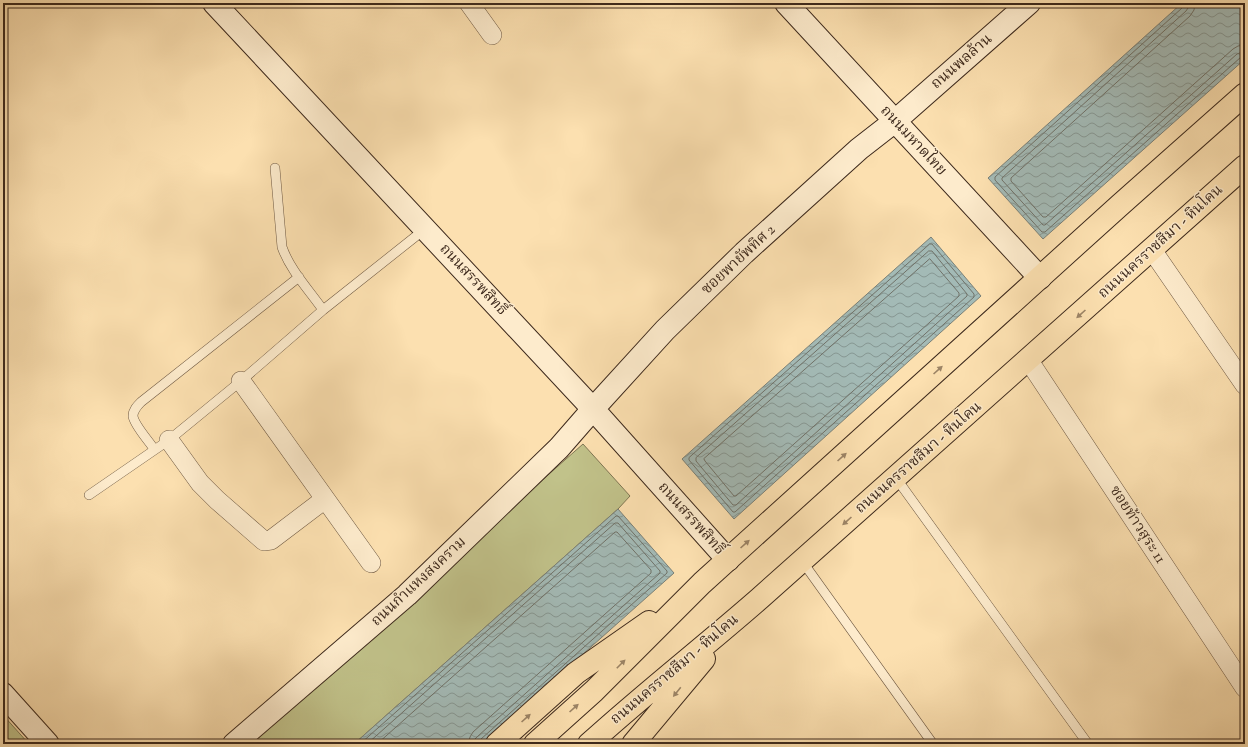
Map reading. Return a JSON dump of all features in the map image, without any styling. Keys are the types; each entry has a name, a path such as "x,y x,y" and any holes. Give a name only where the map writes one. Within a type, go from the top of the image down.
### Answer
{"main road":[{"path":"535,744 594,691 702,583 1245,94"},
{"name":"ถนนนครราชสีมา - หินโคน","path":"589,744 802,561 1245,166"},
{"path":"498,744 576,673 702,583"},
{"path":"633,744 737,618"}],"street":[{"path":"469,3 492,34"},
{"name":"ถนนมหาดไทย","path":"786,3 1040,278"},
{"name":"ถนนพลล้าน","path":"895,121 1029,3"},
{"name":"ถนนสรรพสิทธิ์","path":"223,5 425,229 593,409 728,560"},
{"name":"ซอยพายัพทิศ 2","path":"593,409 665,330 744,253 859,149 895,121"},
{"path":"1152,250 1245,385"},
{"name":"ซอยท้าวสุระ 11","path":"1028,361 1245,688"},
{"path":"241,381 370,563"},
{"name":"ถนนกำแหงสงคราม","path":"234,744 407,595 559,448 593,409"},
{"path":"162,444 217,500 264,541 271,540 325,499"},
{"path":"3,694 48,744"}],"lane":[{"path":"275,168 282,246 286,258 324,310"},
{"path":"89,495 162,444 241,381 324,310 425,229"},
{"path":"162,444 135,423 133,416 135,408 299,277"},
{"path":"896,478 1088,744"},
{"path":"802,561 933,744"}],"green space":[{"path":"583,444 630,496 618,509 354,744 244,744"},
{"path":"3,715 29,744 3,744"}],"water":[{"path":"1182,3 1245,3 1245,59 1043,239 988,178"},
{"path":"931,237 981,296 734,519 682,459"},
{"path":"618,509 674,573 482,744 354,744"}]}
